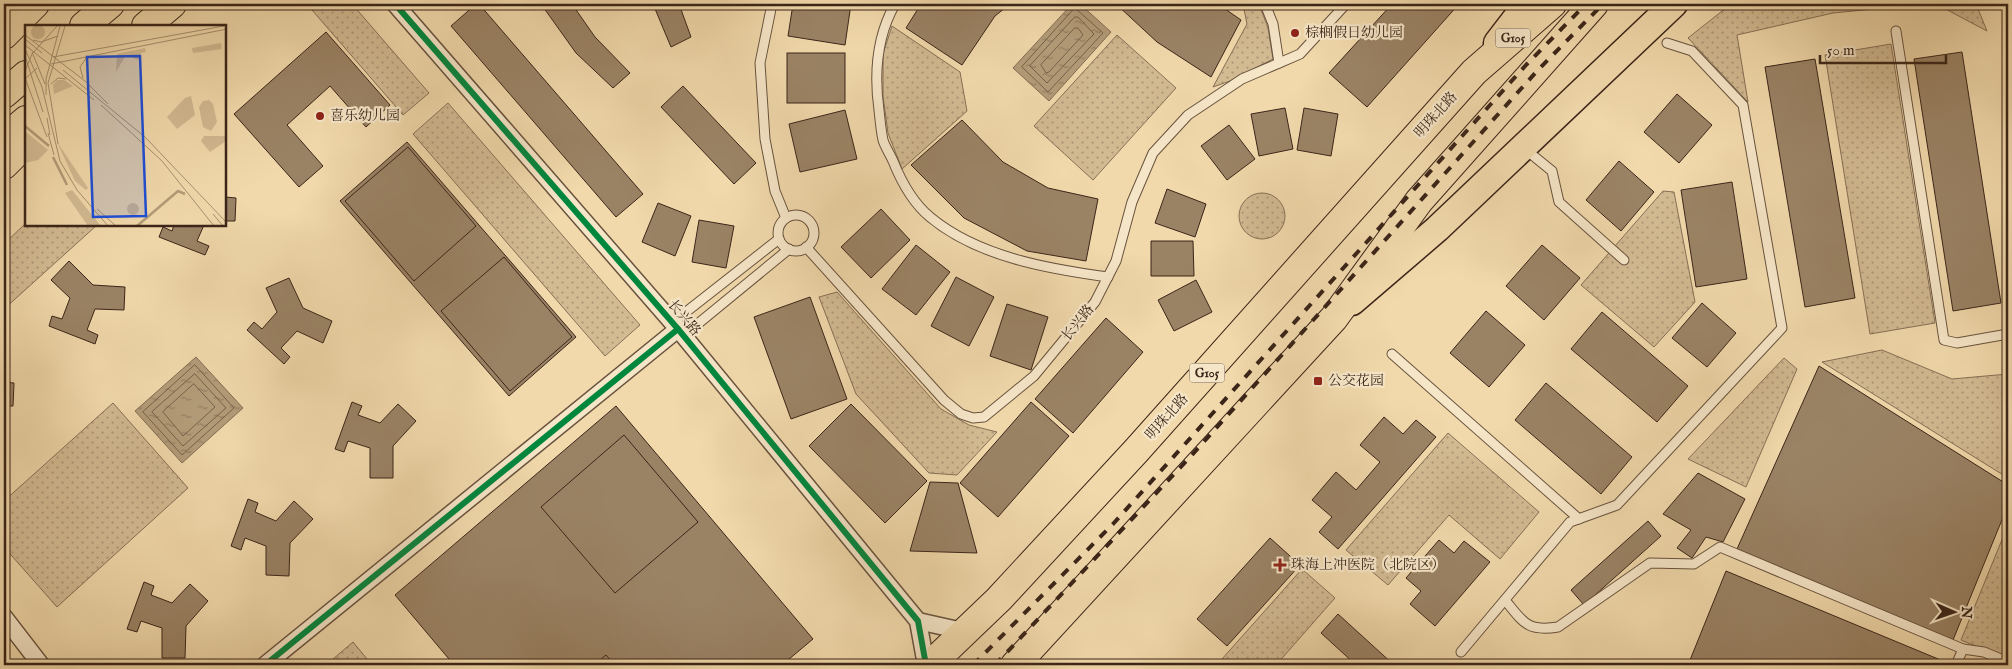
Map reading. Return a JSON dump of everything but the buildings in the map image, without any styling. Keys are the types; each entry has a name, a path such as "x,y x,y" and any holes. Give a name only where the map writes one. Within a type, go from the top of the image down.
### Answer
{"highway":[{"path":"4,20 34,4"},
{"path":"4,35 34,4"},
{"path":"85,25 110,4"},
{"path":"147,25 172,4"},
{"name":"明珠北路","path":"930,665 967,632 1143,444 1474,72 1552,4"},
{"name":"G105","path":"1015,665 1334,318 1418,201 1594,4"},
{"path":"4,94 25,76"},
{"path":"4,139 25,121"},
{"path":"4,165 25,143"}],"main road":[{"name":"明珠北路","path":"1474,72 1527,4"},
{"name":"G105","path":"1334,318 1437,229 1674,4"}],"street":[{"name":"长兴路","path":"396,4 678,329 918,621 926,665"},
{"path":"265,665 678,329"},
{"path":"4,617 40,665"},
{"path":"918,621 967,632"}],"lane":[{"path":"772,4 760,63 765,139 775,192 786,218"},
{"path":"895,4 877,54 876,94 883,141 902,182 930,217 968,240 1014,259 1060,270 1108,277"},
{"path":"1265,4 1273,24 1279,63"},
{"name":"长兴路","path":"806,247 944,400 961,414 973,418 984,417 1034,376 1095,302 1116,261 1132,202 1153,153 1188,115 1242,80 1300,54 1346,4"},
{"path":"1896,31 1944,340 1957,343 2008,334"},
{"path":"1460,652 1570,522 1618,505 1782,328 1743,104 1692,51 1667,43"},
{"path":"1523,147 1552,171 1559,202 1624,260"},
{"path":"798,215 808,220 814,232 813,238 806,247 796,251 789,249 779,239 779,228 786,218 798,215"},
{"path":"678,329 779,239"},
{"path":"678,329 789,249"},
{"path":"1392,354 1580,519"},
{"path":"1505,600 1525,625 1545,630 1558,627 1650,563 1694,564 1720,547 1963,649 1984,652 2008,662"},
{"path":"1956,665 1963,649"}],"shaded area":[{"path":"319,4 352,4 429,93 403,115 312,10"},
{"path":"1235,4 1259,4 1268,28 1273,59 1230,81 1213,87 1247,24 1244,9"},
{"path":"1731,4 1925,4 1833,13 1737,35 1748,102 1688,38"},
{"path":"1936,4 1976,4 1987,31"},
{"path":"892,26 960,72 967,111 902,169 888,133 883,96 883,54"},
{"path":"1117,35 1176,88 1093,180 1034,126"},
{"path":"1891,44 1935,323 1870,334 1825,55"},
{"path":"448,103 640,325 605,356 413,134"},
{"path":"1663,191 1674,192 1695,302 1654,347 1581,285"},
{"path":"1262,193 1275,197 1281,203 1285,216 1281,229 1275,235 1262,239 1249,235 1243,229 1239,216 1243,203 1249,197"},
{"path":"25,224 25,226 96,226 4,309 4,244"},
{"path":"837,292 941,409 969,425 997,432 957,475 929,473 856,394 819,297"},
{"path":"1882,350 1952,379 2008,374 2008,478 1822,362"},
{"path":"1784,358 1797,369 1746,487 1688,459"},
{"path":"113,403 188,488 57,607 4,547 4,501"},
{"path":"1448,433 1539,512 1500,559 1449,515 1388,585 1346,550"},
{"path":"2008,525 2008,659 1961,640"},
{"path":"1302,569 1335,598 1276,665 1229,665 1222,659"},
{"path":"353,642 372,665 326,665"}],"water":[{"path":"1072,4 1080,4 1111,32 1049,101 1013,68"},
{"path":"196,357 243,408 182,463 135,411"}],"railway":[{"path":"973,665 1113,524 1526,65 1586,4"},
{"path":"995,665 1191,456 1537,71 1603,4"}],"cycle path":[{"path":"395,4 678,329 918,621 926,665"},
{"path":"265,665 678,329"}],"place":[{"name":"棕榈假日幼儿园","path":"1295,33"},
{"name":"喜乐幼儿园","path":"320,116"},
{"name":"公交花园","path":"1318,381"},
{"name":"珠海上冲医院（北院区）","path":"1280,565"}]}
